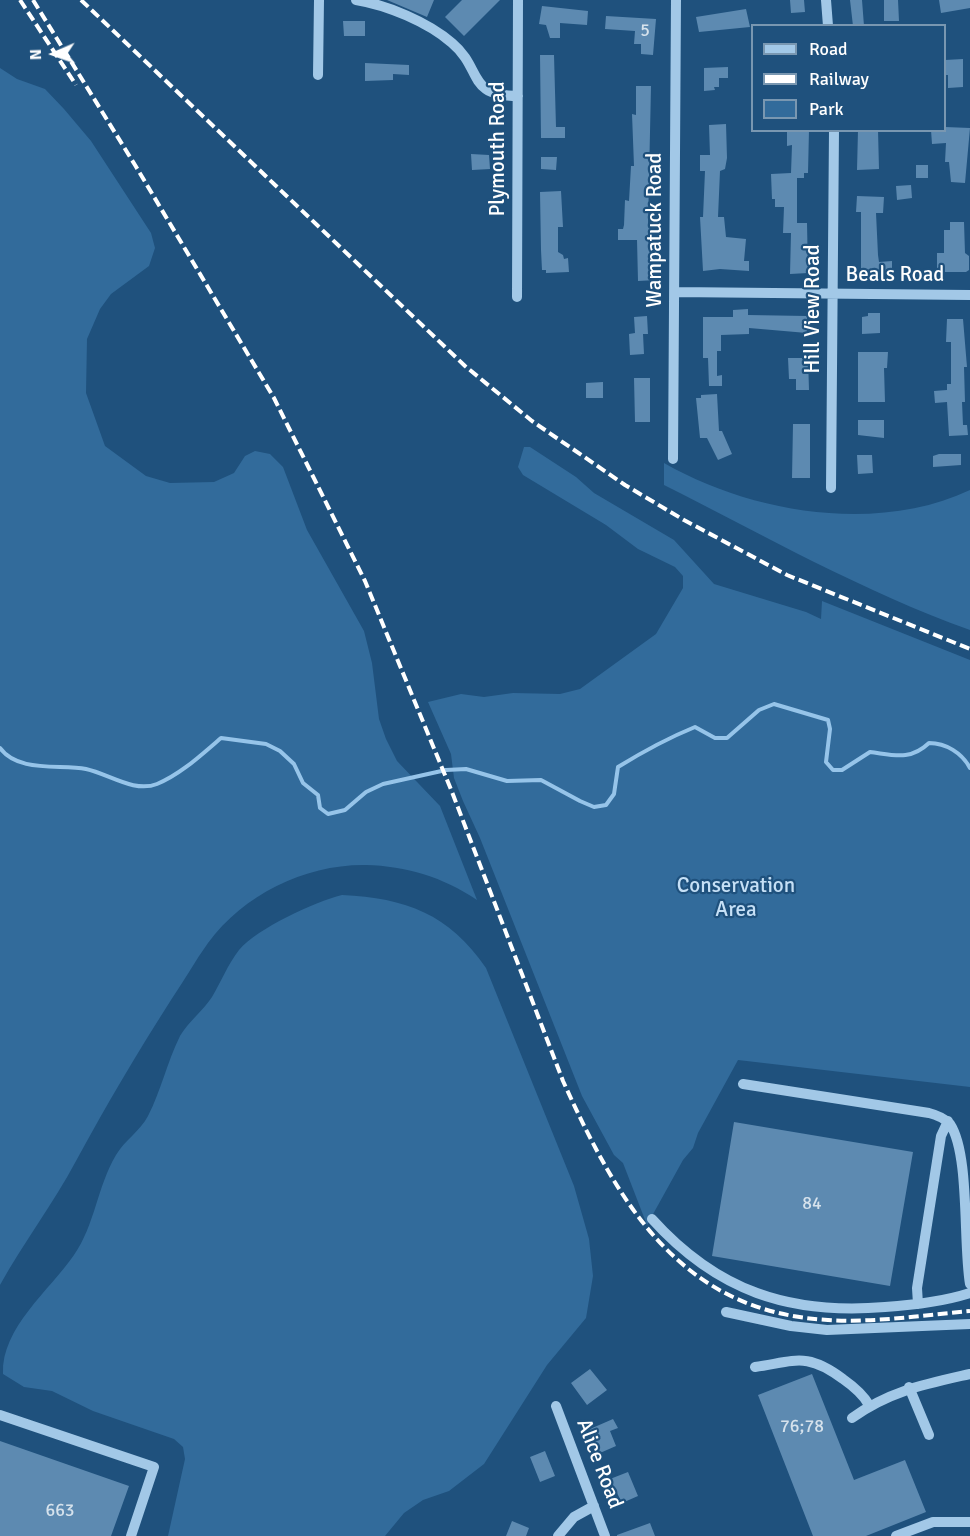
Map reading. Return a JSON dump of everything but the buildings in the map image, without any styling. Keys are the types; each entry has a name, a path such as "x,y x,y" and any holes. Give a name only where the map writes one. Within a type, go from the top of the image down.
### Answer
{"street":[{"path":"318,75 319,0"},
{"path":"356,0 377,5 436,32 458,49 486,91 495,96 518,96"},
{"name":"Plymouth Road","path":"517,297 518,0"},
{"name":"Wampatuck Road","path":"673,459 676,0"},
{"path":"826,0 828,24"},
{"name":"Hill View Road","path":"831,488 834,132"},
{"name":"Beals Road","path":"675,292 970,295"},
{"path":"743,1084 929,1113 948,1121 958,1139 967,1164 970,1284"},
{"path":"918,1304 917,1288 941,1136 948,1121"},
{"path":"652,1219 698,1262 723,1278 766,1297 795,1305 828,1309 918,1304 938,1302 970,1293"},
{"path":"726,1312 791,1326 826,1330 970,1324"},
{"path":"755,1367 798,1360 819,1363 854,1388 870,1405"},
{"path":"852,1418 870,1405 909,1388 970,1374"},
{"path":"909,1388 929,1435"},
{"name":"Alice Road","path":"556,1406 605,1536"},
{"path":"0,1415 154,1467 131,1536"},
{"path":"558,1536 574,1517 594,1506"},
{"path":"896,1536 933,1522 970,1522"}],"green space":[{"path":"0,68 17,79 45,89 64,109 91,141 151,233 155,248 149,266 111,294 100,309 87,339 86,393 105,446 146,476 170,483 214,482 234,473 245,456 255,451 270,454 283,467 307,530 364,631 372,663 379,719 386,739 397,761 440,806 477,900 451,885 424,874 410,870 366,865 343,866 299,876 278,885 239,910 208,943 194,964 0,1285"},
{"name":"Conservation Area","path":"524,447 530,447 576,477 594,493 674,540 714,584 806,612 821,619 822,601 970,660 970,1087 738,1060 698,1133 693,1148 683,1160 647,1225 623,1163 614,1155 582,1096 454,778 451,754 428,702 461,694 484,697 513,693 560,694 580,689 656,634 683,588 683,576 675,567 638,549 606,525 523,475 518,467"},
{"path":"664,463 698,480 735,494 775,505 815,512 855,514 895,511 934,504 970,490 970,630 853,581 664,485"},
{"path":"342,895 386,900 424,912 457,934 486,968 574,1186 589,1239 593,1276 586,1318 547,1365 484,1464 449,1491 423,1500 404,1513 385,1536 168,1536 185,1459 183,1447 174,1439 93,1411 52,1391 24,1387 3,1374 4,1357 18,1325 81,1243 110,1167 119,1150 148,1116 180,1036 212,997 239,950 259,933 287,917 317,903"}],"waterway":[{"path":"0,748 8,756 28,764 86,769 130,785 148,786 157,784 191,764 221,738 266,744 280,751 294,764 303,783 318,795 320,808 328,814 345,810 366,792 383,784 446,770 466,769 507,781 541,780 594,807 606,805 614,794 618,767 637,756 695,727 715,738 727,738 759,710 774,704 828,720 830,729 826,762 833,770 842,770 870,752 908,755 929,743 953,750 970,768"}],"railway":[{"path":"20,0 76,85"},
{"path":"33,0 274,398 365,581 452,792 563,1081 584,1126 632,1208 660,1243 693,1273 731,1296 776,1312 846,1321 881,1320 970,1311"},
{"path":"81,0 465,366 532,421 625,485 684,520 787,575 970,649"}]}
